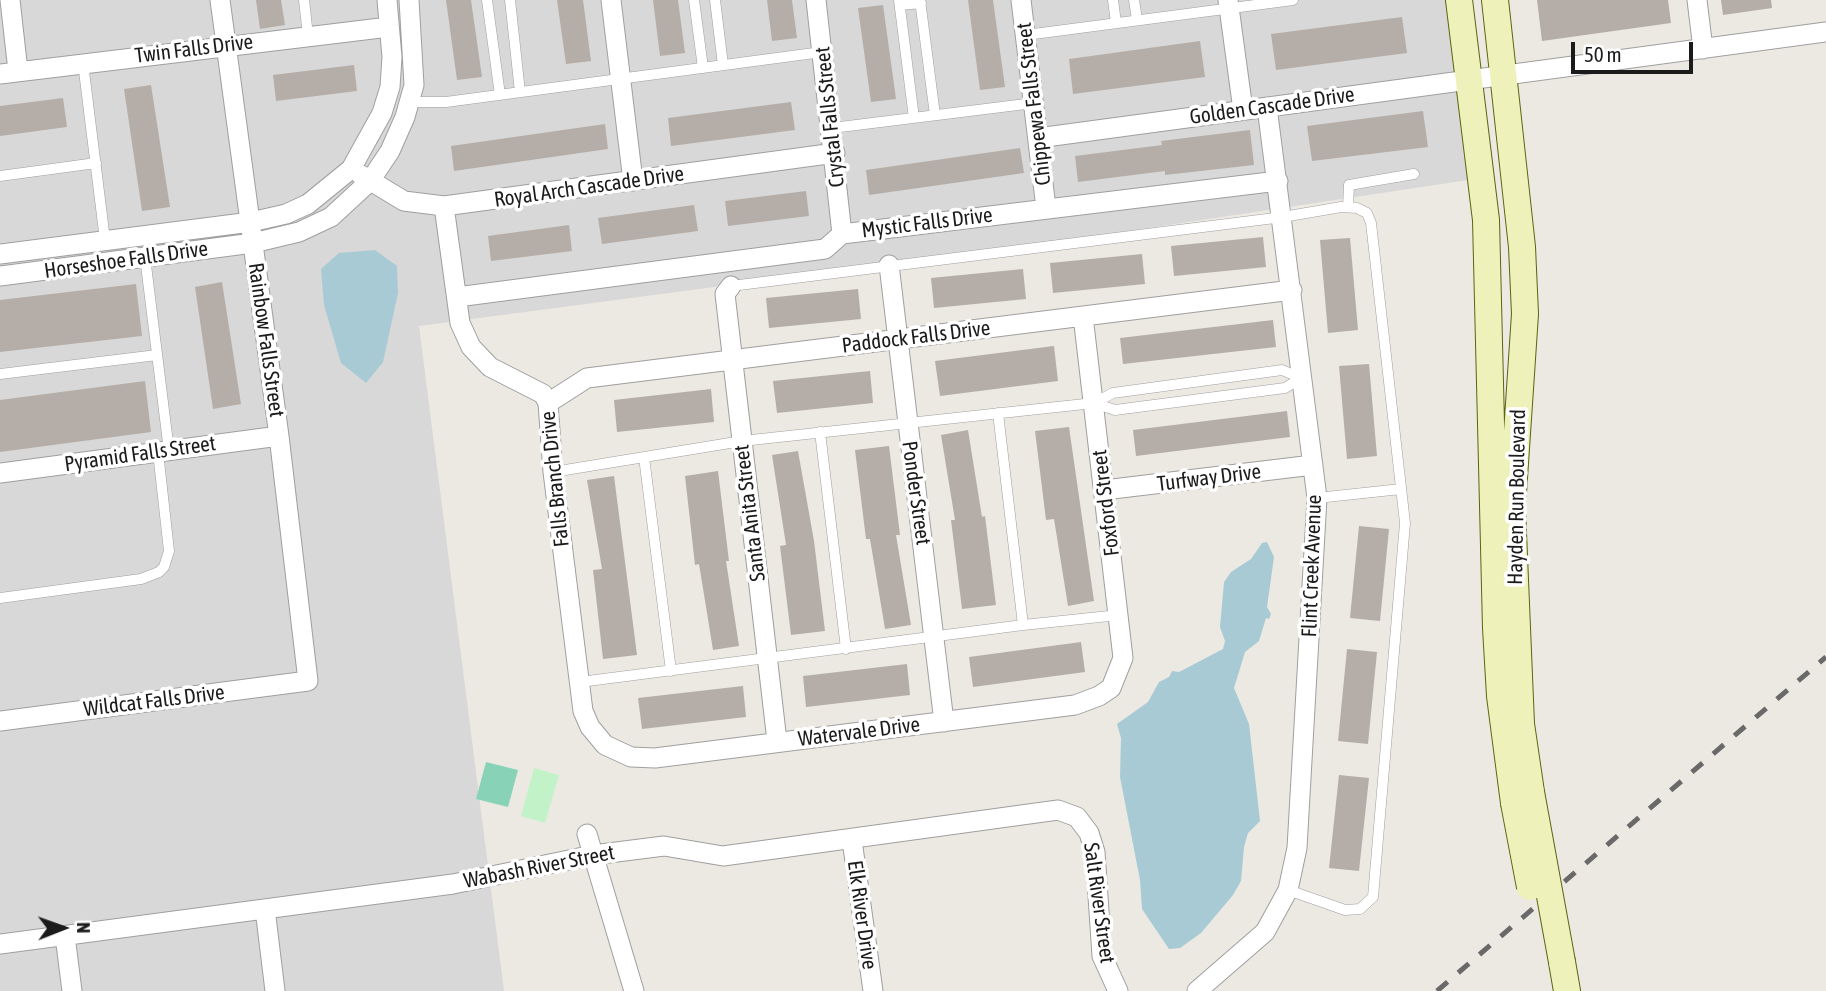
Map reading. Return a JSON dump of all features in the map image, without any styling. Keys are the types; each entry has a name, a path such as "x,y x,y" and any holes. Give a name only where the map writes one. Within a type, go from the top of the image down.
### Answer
{"main road":[{"name":"Hayden Run Boulevard","path":"1460,0 1471,79 1488,261 1494,559 1500,696 1522,798 1552,975 1567,991"},
{"name":"Hayden Run Boulevard","path":"1495,0 1522,247 1525,314 1512,508 1522,798"}],"street":[{"path":"9,72 10,0"},
{"name":"Rainbow Falls Street","path":"220,0 279,436 308,681"},
{"name":"Horseshoe Falls Drive","path":"0,254 251,222 286,214 308,204 351,169 370,138 390,87 387,0"},
{"name":"Horseshoe Falls Drive","path":"0,276 253,243 314,226 331,217 370,181 390,151 409,102 414,85 414,54 409,0"},
{"path":"611,0 634,181"},
{"name":"Crystal Falls Street","path":"816,0 842,234"},
{"name":"Chippewa Falls Street","path":"1021,0 1046,208"},
{"path":"1697,0 1703,49"},
{"path":"1229,4 1243,110"},
{"name":"Twin Falls Drive","path":"9,72 226,44 389,27"},
{"name":"Golden Cascade Drive","path":"1038,138 1826,32"},
{"name":"Flint Creek Avenue","path":"1197,991 1265,932 1287,890 1297,848 1317,498 1267,107"},
{"name":"Royal Arch Cascade Drive","path":"351,169 404,201 444,206 835,153"},
{"name":"Mystic Falls Drive","path":"457,297 825,249 842,234 1278,181"},
{"name":"Falls Branch Drive","path":"444,206 460,323 471,347 491,367 543,394 548,404 553,472 583,710 590,726 606,745"},
{"name":"Ponder Street","path":"888,265 944,722"},
{"name":"Santa Anita Street","path":"731,286 725,294 777,741"},
{"name":"Paddock Falls Drive","path":"548,404 587,378 1292,290"},
{"name":"Foxford Street","path":"1083,316 1123,658 1117,680 1111,688"},
{"name":"Pyramid Falls Street","path":"0,473 279,436"},
{"name":"Turfway Drive","path":"1104,490 1313,465"},
{"name":"Wildcat Falls Drive","path":"0,721 308,681"},
{"name":"Watervale Drive","path":"606,745 631,757 655,758 1075,705 1100,696 1111,688"},
{"name":"Wabash River Street","path":"0,944 453,884 593,855 664,846 723,856 1058,810 1077,817"},
{"name":"Salt River Street","path":"1077,817 1089,833 1095,852 1102,956 1118,991"},
{"path":"587,834 634,991"},
{"name":"Elk River Drive","path":"852,840 873,991"},
{"path":"265,909 275,991"},
{"path":"65,936 72,991"}],"lane":[{"path":"304,0 308,36"},
{"path":"487,0 500,95"},
{"path":"510,0 520,92"},
{"path":"694,0 703,68"},
{"path":"715,0 723,65"},
{"path":"1113,0 1116,23"},
{"path":"1135,0 1137,20"},
{"path":"1026,35 1229,4 1293,0"},
{"path":"914,118 899,3 920,2 935,116"},
{"path":"409,102 446,102 822,52"},
{"path":"83,63 105,240"},
{"path":"832,128 1034,103"},
{"path":"0,176 96,163"},
{"path":"1348,207 1349,186 1414,174"},
{"path":"731,286 1348,207 1367,213 1371,223 1405,523 1373,897 1360,909 1345,910 1287,890"},
{"path":"0,598 141,579 159,572 167,560 169,551 157,355 145,257"},
{"path":"0,374 157,355"},
{"path":"553,472 742,441 1094,403 1113,393 1282,370 1301,378"},
{"path":"1094,403 1115,410 1285,388 1301,378"},
{"path":"998,413 1023,625"},
{"path":"820,432 846,649"},
{"path":"644,457 671,671"},
{"path":"1317,498 1401,489"},
{"path":"580,682 1119,615"}],"shaded area":[{"path":"0,0 1459,0 1482,178 1048,243 419,326 504,991 0,991"}],"green space":[{"path":"486,762 518,770 508,807 476,799"},
{"path":"534,768 559,775 545,823 521,816"}],"water":[{"path":"375,250 397,266 398,293 383,362 366,383 341,363 324,305 321,269 339,253"},
{"path":"1267,542 1274,557 1267,607 1271,614 1269,619 1266,618 1259,641 1245,652 1234,688 1249,724 1260,821 1248,833 1241,881 1233,895 1201,933 1180,948 1169,949 1142,909 1140,880 1120,777 1121,738 1117,724 1148,702 1159,682 1169,677 1172,671 1179,672 1223,649 1225,641 1220,627 1224,582 1231,572 1251,559 1262,543"}],"building":[{"path":"256,0 281,0 285,25 260,29"},
{"path":"446,0 471,0 482,77 457,80"},
{"path":"557,0 583,0 591,61 566,64"},
{"path":"653,0 678,0 685,53 660,56"},
{"path":"767,0 792,0 797,38 772,41"},
{"path":"968,0 993,0 1005,87 980,90"},
{"path":"1537,0 1668,0 1671,23 1542,41"},
{"path":"1721,0 1771,0 1772,8 1723,15"},
{"path":"883,5 896,99 871,102 858,8"},
{"path":"1402,17 1407,53 1276,70 1271,34"},
{"path":"1200,41 1205,77 1073,94 1069,59"},
{"path":"354,65 357,91 276,101 273,75"},
{"path":"151,85 170,207 142,211 124,89"},
{"path":"63,98 67,127 0,136 0,106"},
{"path":"791,102 795,130 671,146 668,118"},
{"path":"1423,111 1428,147 1312,161 1307,126"},
{"path":"605,124 608,149 454,171 451,146"},
{"path":"1250,130 1254,165 1165,175 1165,171 1078,182 1075,156 1162,145 1161,141"},
{"path":"1020,148 1024,173 869,195 866,170"},
{"path":"806,191 809,216 728,226 725,201"},
{"path":"694,205 698,231 602,244 598,218"},
{"path":"569,225 572,251 491,261 488,236"},
{"path":"1263,237 1266,267 1174,276 1171,246"},
{"path":"1350,238 1358,330 1328,333 1320,240"},
{"path":"1142,254 1145,284 1053,293 1050,263"},
{"path":"1023,269 1026,299 934,308 931,278"},
{"path":"222,282 241,404 213,409 195,287"},
{"path":"136,284 142,336 0,352 0,300"},
{"path":"858,289 861,319 769,328 766,298"},
{"path":"1273,320 1276,347 1123,364 1120,338"},
{"path":"1054,346 1058,381 940,396 935,361"},
{"path":"1369,364 1377,456 1347,459 1339,366"},
{"path":"870,371 873,403 777,413 773,381"},
{"path":"145,381 151,432 0,452 0,400"},
{"path":"711,389 714,422 617,432 614,400"},
{"path":"1287,411 1290,437 1136,456 1133,430"},
{"path":"1069,427 1094,601 1068,606 1054,519 1046,520 1035,431"},
{"path":"968,430 982,517 985,516 996,605 962,609 951,520 955,520 941,435"},
{"path":"889,446 900,535 896,535 911,625 885,629 870,539 866,539 855,450"},
{"path":"798,451 814,541 825,631 791,635 780,546 786,545 772,455"},
{"path":"718,471 729,561 726,561 739,646 713,650 699,564 695,565 685,476"},
{"path":"614,476 637,655 603,659 593,570 602,569 587,480"},
{"path":"1359,526 1389,529 1380,621 1350,618"},
{"path":"1081,642 1085,672 973,687 969,657"},
{"path":"1347,649 1377,652 1368,744 1338,741"},
{"path":"907,664 910,695 806,707 803,676"},
{"path":"743,686 746,717 642,729 638,698"},
{"path":"1339,775 1369,778 1359,871 1329,868"}],"railway":[{"path":"1437,991 1826,657"}]}
